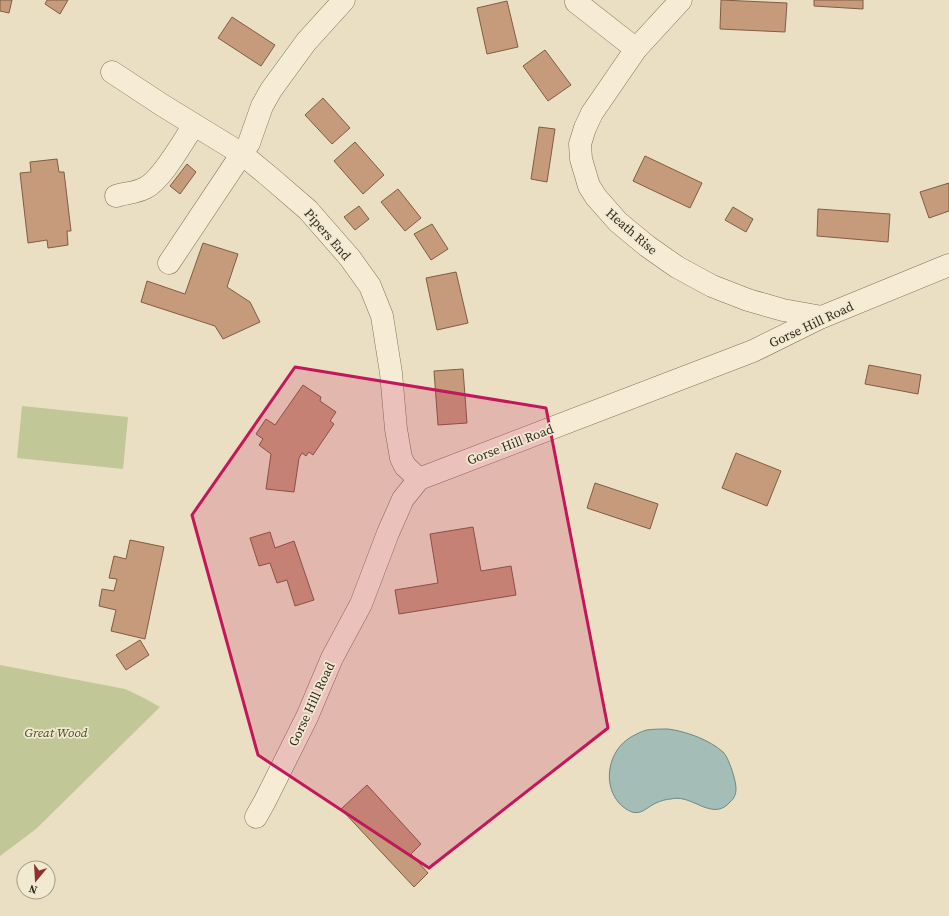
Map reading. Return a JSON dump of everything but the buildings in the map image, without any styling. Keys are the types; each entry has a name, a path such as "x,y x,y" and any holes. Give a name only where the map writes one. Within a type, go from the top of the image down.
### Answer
{"street":[{"path":"169,263 249,143 262,106 275,84 306,42 344,0"},
{"name":"Heath Rise","path":"681,0 636,49 592,113 580,144 581,159 589,186 596,197 618,222 646,246 677,267 712,286 748,300 783,310 822,317"},
{"path":"576,2 636,49"},
{"name":"Pipers End","path":"112,72 162,105 242,154 308,210 350,258 370,286 382,316 391,373 396,429 401,458 405,466 419,479"},
{"path":"116,196 147,188 158,178 194,125"},
{"name":"Gorse Hill Road","path":"256,817 269,794 306,717 332,658 361,604 388,533 403,499 419,479 753,351 822,317 949,265"}],"highlighted area":[{"path":"295,367 546,408 608,728 429,868 258,755 192,515"}],"green space":[{"path":"22,406 128,417 123,469 17,458"},
{"name":"Great Wood","path":"0,665 125,689 160,707 36,829 0,856"}],"water":[{"path":"652,729 668,729 689,734 704,740 725,754 732,771 736,789 734,798 725,807 719,809 707,808 680,798 675,798 659,802 635,813 626,809 618,802 613,794 609,774 611,764 620,746 642,731"}]}
